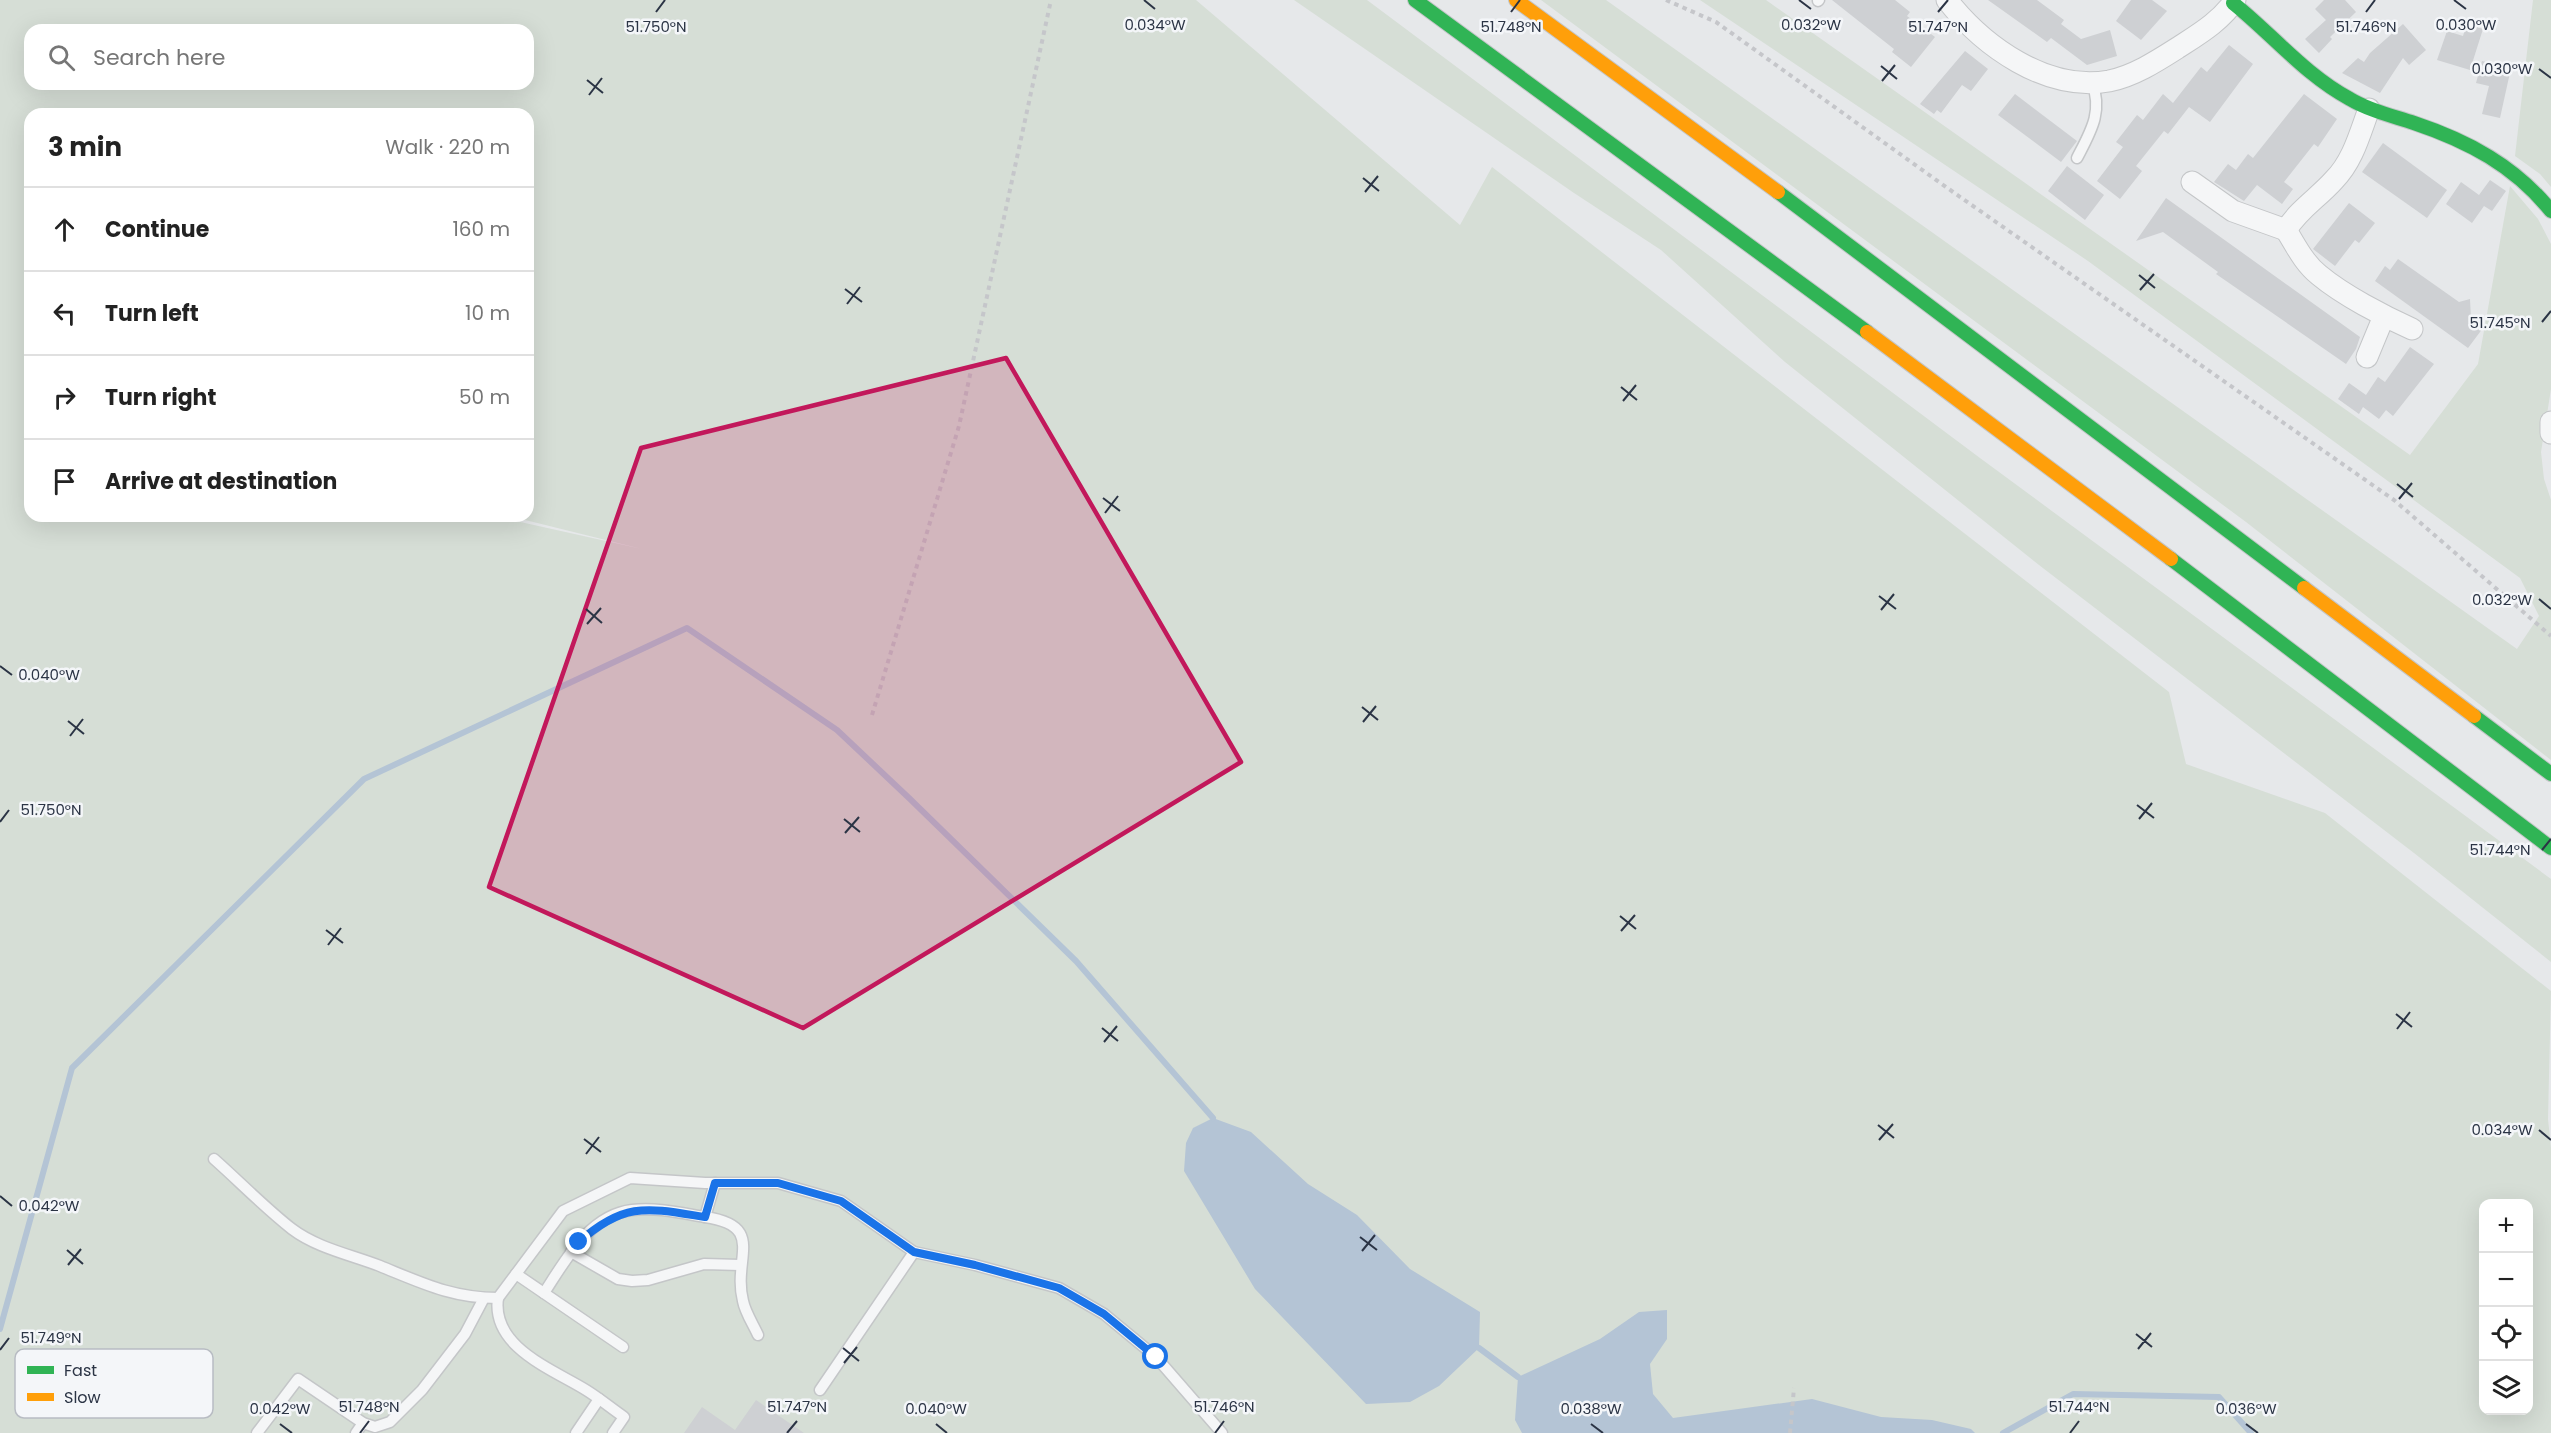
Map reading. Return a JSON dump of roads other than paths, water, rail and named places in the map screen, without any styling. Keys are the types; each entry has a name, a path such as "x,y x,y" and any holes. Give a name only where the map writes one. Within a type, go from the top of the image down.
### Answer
{"main road":[{"path":"1415,0 1793,276 2288,646 2551,848"},
{"path":"1516,0 1827,228 2551,774"},
{"path":"2234,2 2267,29 2319,79 2343,96 2369,109 2424,126 2496,158 2539,194 2551,211"}],"street":[{"path":"1947,0 1974,30 2009,56 2046,75 2092,82 2128,75 2157,61 2209,27 2234,2"},
{"path":"2286,230 2300,210 2335,180 2344,167 2369,109"},
{"path":"2192,182 2233,211 2286,230 2298,251 2319,275 2384,316 2412,329"},
{"path":"2367,357 2384,316"},
{"path":"2551,422 2551,433"}],"lane":[{"path":"2077,158 2095,123 2097,96 2092,82"},
{"path":"214,1159 294,1230 346,1255 380,1266 421,1285 467,1298 498,1298"},
{"path":"613,1433 624,1418 599,1399 534,1360 502,1328 496,1312 498,1298 563,1211 630,1178 715,1183 778,1183 841,1201 914,1252 975,1265 1059,1288 1104,1314 1156,1357 1222,1433"},
{"path":"705,1217 715,1183"},
{"path":"544,1293 571,1252 601,1223 630,1210 663,1210 725,1220 738,1228 744,1245 740,1265 743,1301 758,1335"},
{"path":"571,1252 618,1279 632,1281 648,1280 704,1264 740,1265"},
{"path":"820,1390 914,1252"},
{"path":"516,1274 622,1347"},
{"path":"257,1433 298,1378 363,1423 375,1427 390,1422 422,1390 465,1334 484,1298"},
{"path":"576,1433 599,1399"},
{"path":"356,1433 363,1423"}],"water":[{"path":"1213,1118 1251,1132 1308,1184 1357,1215 1410,1269 1480,1312 1479,1348 1439,1386 1410,1402 1366,1404 1255,1289 1184,1171 1186,1143 1193,1128"},
{"path":"1667,1310 1667,1339 1650,1364 1653,1394 1673,1418 1812,1399 1881,1417 1932,1420 1971,1429 1975,1433 1522,1433 1515,1420 1518,1377 1600,1339 1639,1312"}],"waterway":[{"path":"0,1329 72,1068 364,779 687,628 837,730 1076,961 1213,1118"},
{"path":"1479,1348 1518,1377"},
{"path":"2003,1433 2073,1394 2219,1397 2251,1433"}]}
